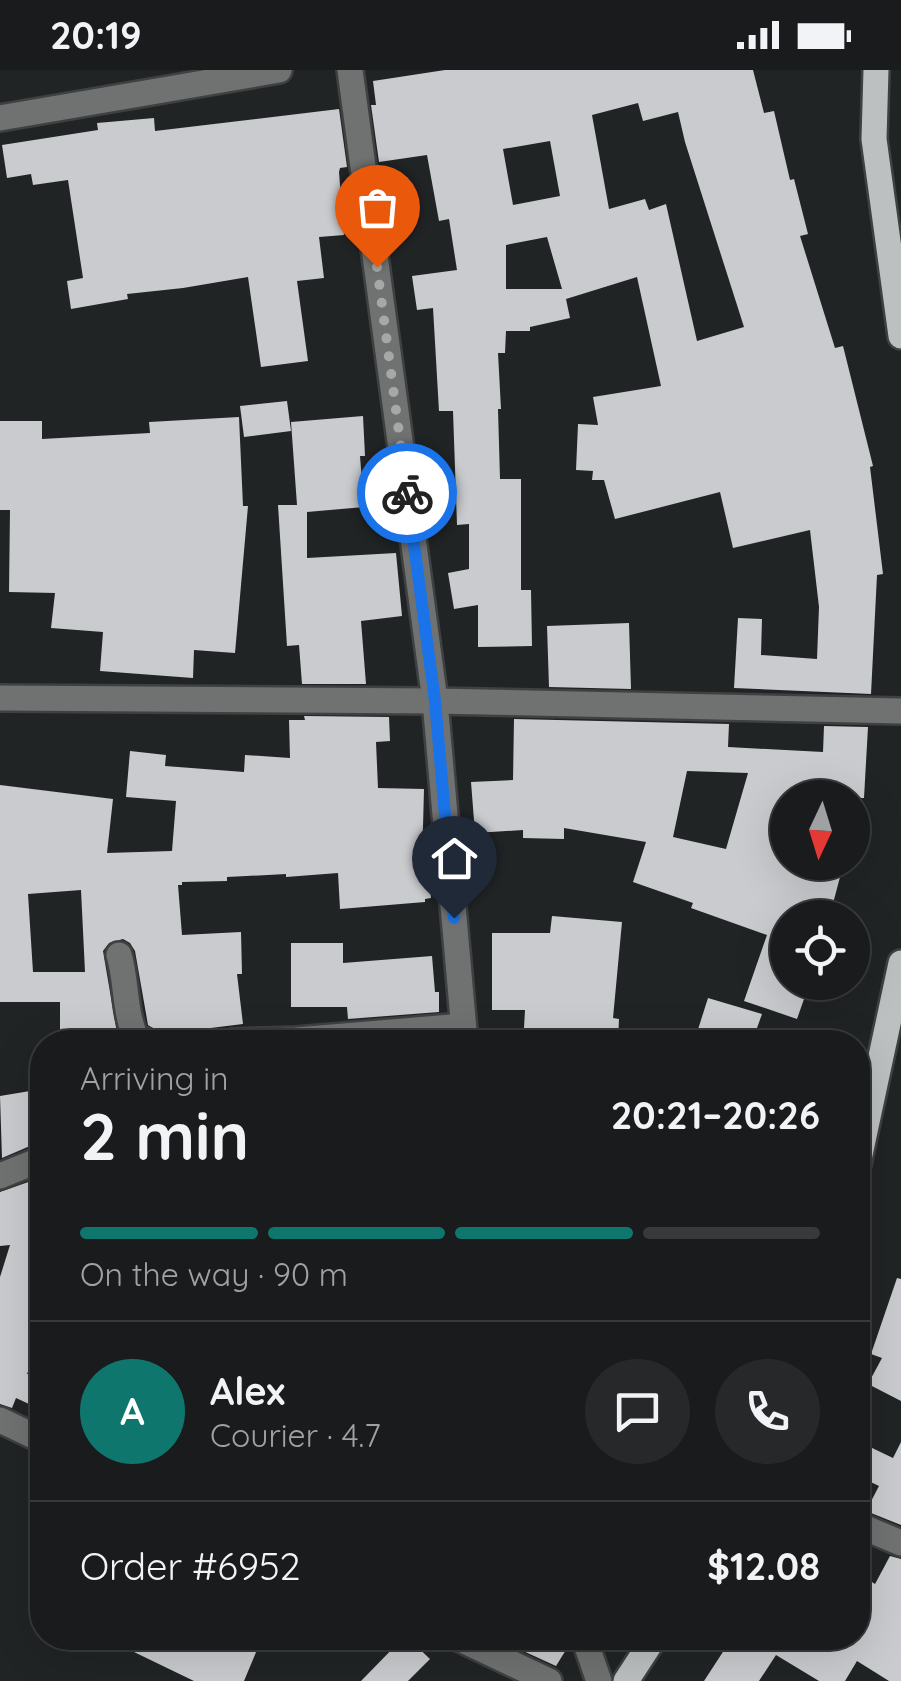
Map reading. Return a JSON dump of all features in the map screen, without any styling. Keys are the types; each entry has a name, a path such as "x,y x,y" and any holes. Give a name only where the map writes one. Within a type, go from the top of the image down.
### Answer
{"main road":[{"path":"876,70 874,139 896,261 901,336"},
{"path":"874,139 901,133"},
{"path":"870,1108 901,963"},
{"path":"626,1681 646,1650"}],"street":[{"path":"0,118 279,70"},
{"path":"350,70 435,701 464,1030"},
{"path":"0,698 435,701 901,712"},
{"path":"120,955 133,1030"},
{"path":"0,1176 30,1164"},
{"path":"0,1420 30,1434"},
{"path":"870,1529 901,1543"},
{"path":"483,1650 549,1681"},
{"path":"588,1650 598,1681"}],"building":[{"path":"445,70 753,70 764,113 774,111 808,234 800,236 835,348 843,346 873,466 870,467 883,574 877,575 871,694 734,688 738,618 762,619 761,655 817,659 819,607 810,530 733,548 720,492 615,519 604,480 592,480 593,471 576,470 578,424 598,425 593,397 661,386 637,277 566,299 570,318 530,327 530,331 506,331 505,353 498,353 500,479 521,479 521,590 531,590 532,646 478,647 478,605 454,609 448,573 469,569 469,524 457,525 453,411 439,411 433,308 417,310 412,276 457,270 449,219 439,221 427,155 379,162 371,105 376,105 373,81","holes":["638,103 643,121 678,112 744,327 697,341 666,204 649,210 645,199 609,209 592,115","550,141 560,196 513,205 503,149","547,237 562,289 506,289 506,245"]},
{"path":"339,109 347,167 339,172 344,235 319,237 324,278 297,281 308,361 261,367 248,277 127,294 128,299 71,309 67,281 83,278 68,180 33,185 31,174 7,178 2,145 98,130 97,123 154,118 155,131"},
{"path":"287,401 291,431 244,437 240,406"},
{"path":"363,416 365,456 360,456 364,507 307,512 307,558 396,553 402,616 361,621 366,684 302,684 299,645 287,646 278,505 297,505 291,422"},
{"path":"239,417 243,506 248,506 235,653 194,650 193,678 100,671 103,632 51,628 55,593 9,592 10,510 0,510 0,421 42,421 42,439 150,433 149,422"},
{"path":"629,623 631,689 549,687 547,626"},
{"path":"304,716 389,717 390,741 376,742 378,788 424,789 422,865 428,864 431,898 425,902 340,909 338,873 182,882 178,885 182,935 241,932 242,974 237,974 243,1024 194,1030 156,1030 148,1025 135,951 123,939 109,943 103,951 116,1030 60,1030 60,1002 0,1002 0,785 113,799 107,853 172,851 176,801 126,797 130,751 166,755 165,766 244,772 245,755 290,758 289,720 305,720","holes":["81,890 85,972 33,972 28,894"]},
{"path":"514,719 729,724 728,747 823,752 824,726 868,727 865,780 770,780 770,880 839,880 834,900 770,900 770,1000 804,1000 797,1019 744,1001 767,935 633,882 646,842 564,828 564,839 523,838 523,830 475,833 471,782 513,780","holes":["687,771 748,773 726,849 673,837"]},
{"path":"552,916 622,922 613,1018 619,1019 619,1030 524,1028 525,1010 492,1010 492,933 550,933"},
{"path":"291,943 343,943 343,963 432,956 439,1012 348,1019 347,1007 291,1007"},
{"path":"708,998 762,1014 756,1030 698,1030"},
{"path":"30,1091 30,1146 2,1158 0,1096"},
{"path":"30,1181 30,1404 16,1398 12,1408 0,1404 0,1277 10,1245 0,1246 0,1192"},
{"path":"897,1278 901,1279 901,1401 870,1385 882,1358 871,1354"},
{"path":"901,1442 901,1525 870,1513 879,1486 870,1482 870,1447 893,1458"},
{"path":"890,1556 901,1559 901,1681 889,1681 857,1661 845,1681 819,1681 776,1655 759,1681 704,1681 724,1650 870,1650 870,1581 875,1584"},
{"path":"130,1650 257,1650 244,1681 194,1681"},
{"path":"391,1650 421,1650 430,1659 408,1681 361,1681"},
{"path":"521,1650 566,1650 556,1666"}],"way so far":[{"path":"377,267 407,493"}],"route":[{"path":"407,493 435,701 454,918"}]}
